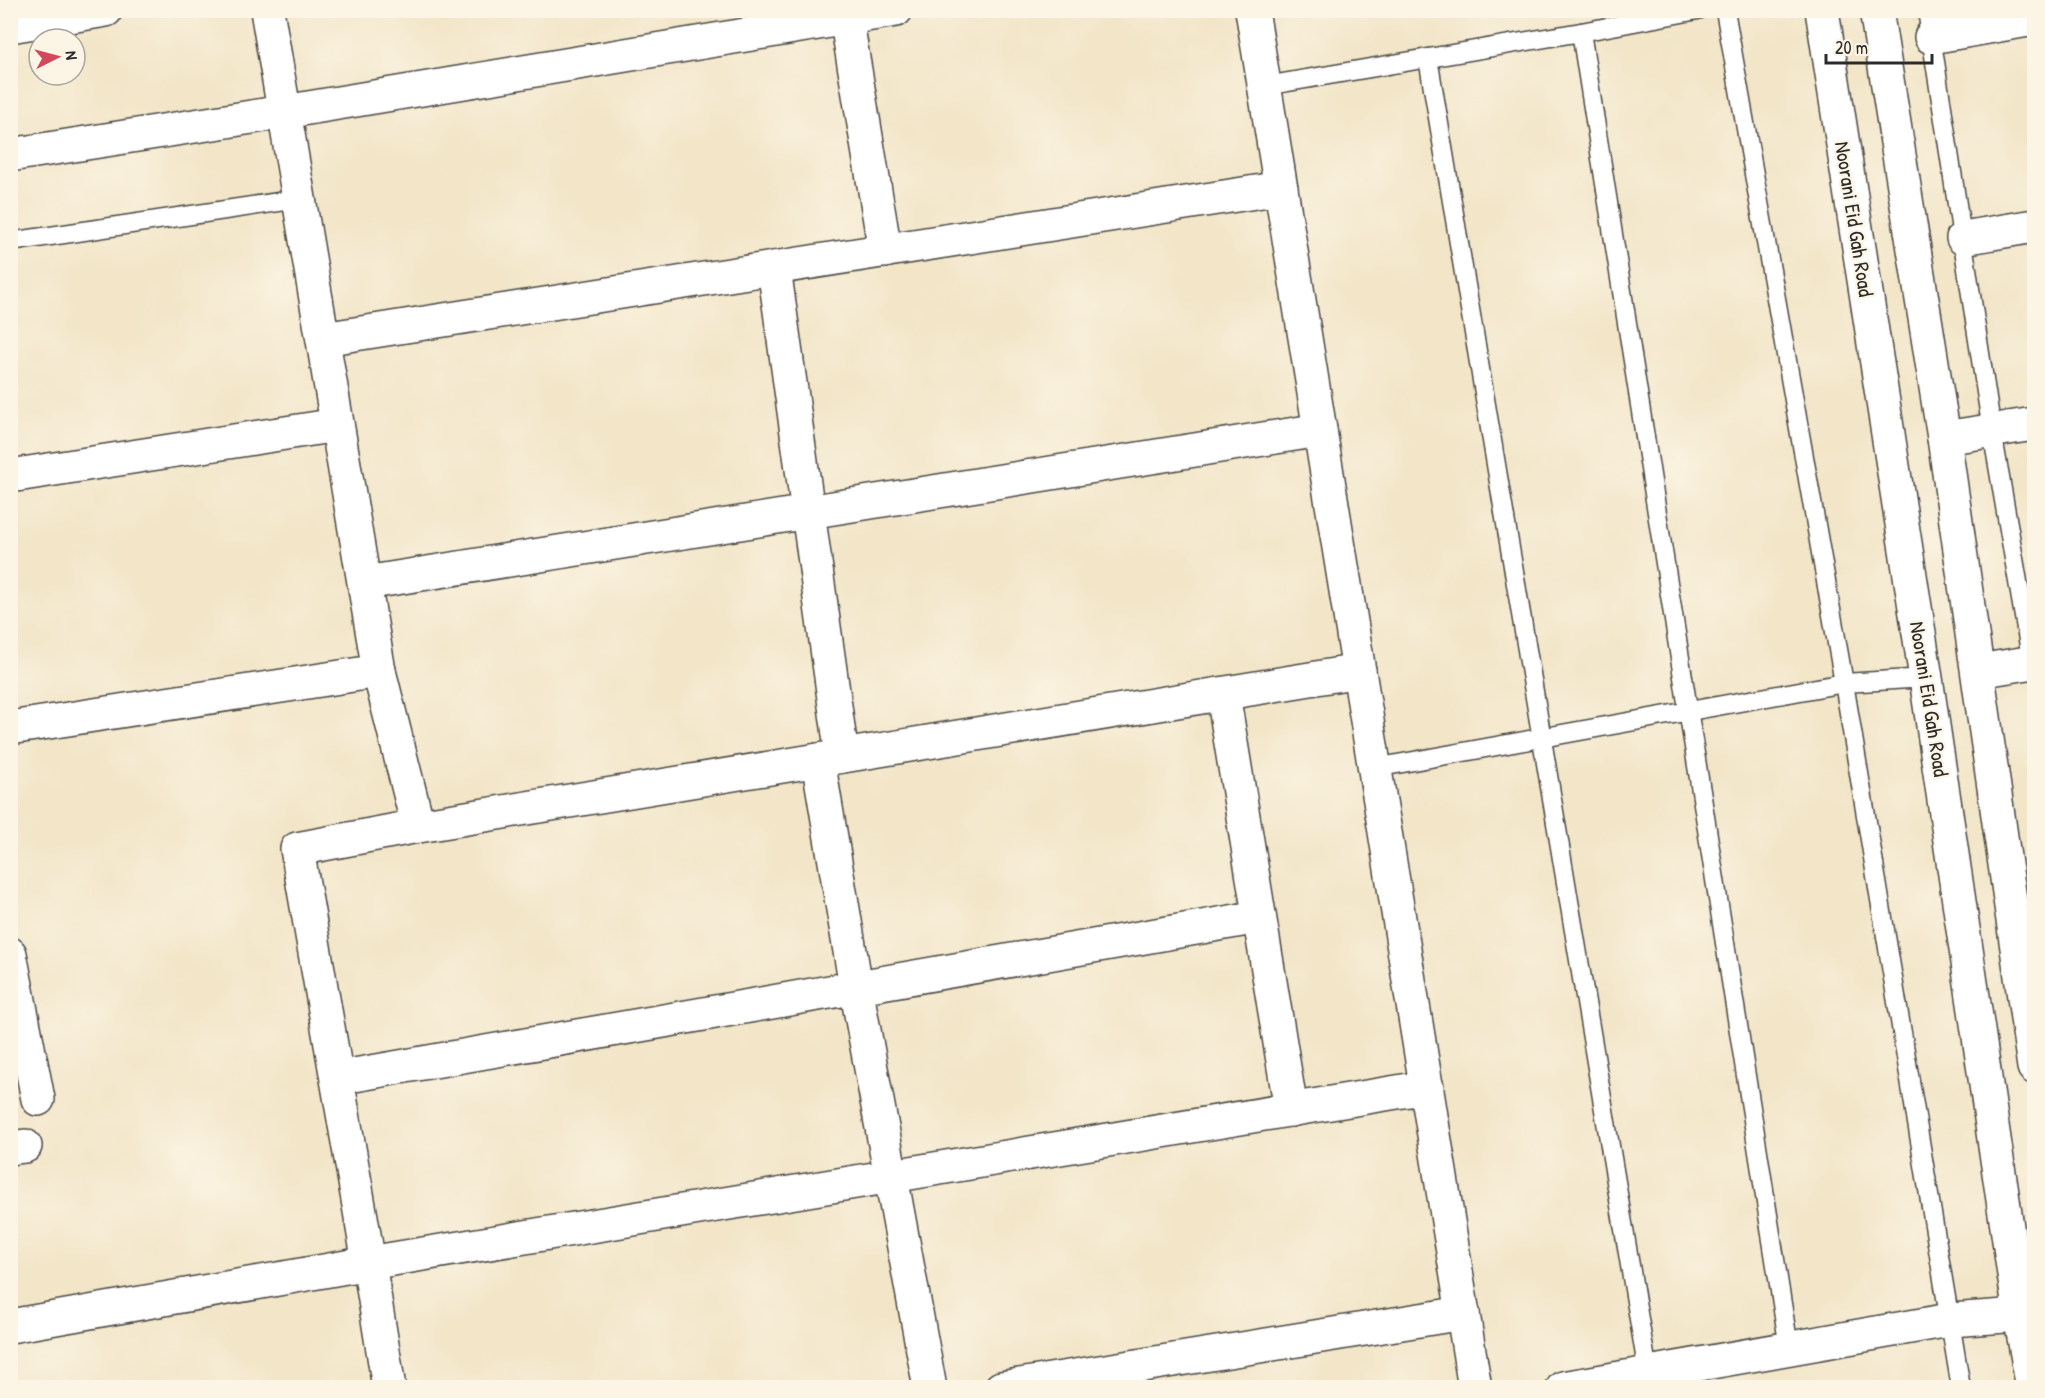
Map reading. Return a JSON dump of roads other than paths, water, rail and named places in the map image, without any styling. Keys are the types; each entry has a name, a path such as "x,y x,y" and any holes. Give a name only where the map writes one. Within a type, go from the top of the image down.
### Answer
{"street":[{"path":"10,26 106,10"},
{"path":"267,10 379,671 418,826"},
{"path":"10,155 284,112 846,15 896,10"},
{"path":"1252,10 1475,1388"},
{"name":"Noorani Eid Gah Road","path":"1822,10 1926,678 2020,1315 2033,1388"},
{"path":"1876,10 1944,438 2034,1067"},
{"path":"846,15 885,251"},
{"path":"1929,24 2034,19"},
{"path":"323,339 1281,188"},
{"path":"1963,238 2034,226"},
{"path":"774,268 809,512 830,758 856,987 930,1388"},
{"path":"1944,438 2034,424"},
{"path":"10,476 337,425"},
{"path":"365,583 1320,430"},
{"path":"1978,672 2034,667"},
{"path":"10,728 379,671"},
{"path":"389,1388 297,849 418,826 1359,671"},
{"path":"1223,694 1291,1110"},
{"path":"337,1078 1259,917"},
{"path":"10,954 38,1099"},
{"path":"10,1326 369,1263 1427,1087"},
{"path":"1001,1388 1463,1313"},
{"path":"1563,1388 1950,1320 2020,1315"}],"lane":[{"path":"1265,86 1698,10"},
{"path":"1725,10 1844,683 1961,1388"},
{"path":"1929,24 1992,431 2034,667"},
{"path":"1581,32 1789,1348"},
{"path":"1428,58 1648,1373"},
{"path":"10,242 299,199"},
{"path":"1375,768 1844,683 1926,678"}]}
